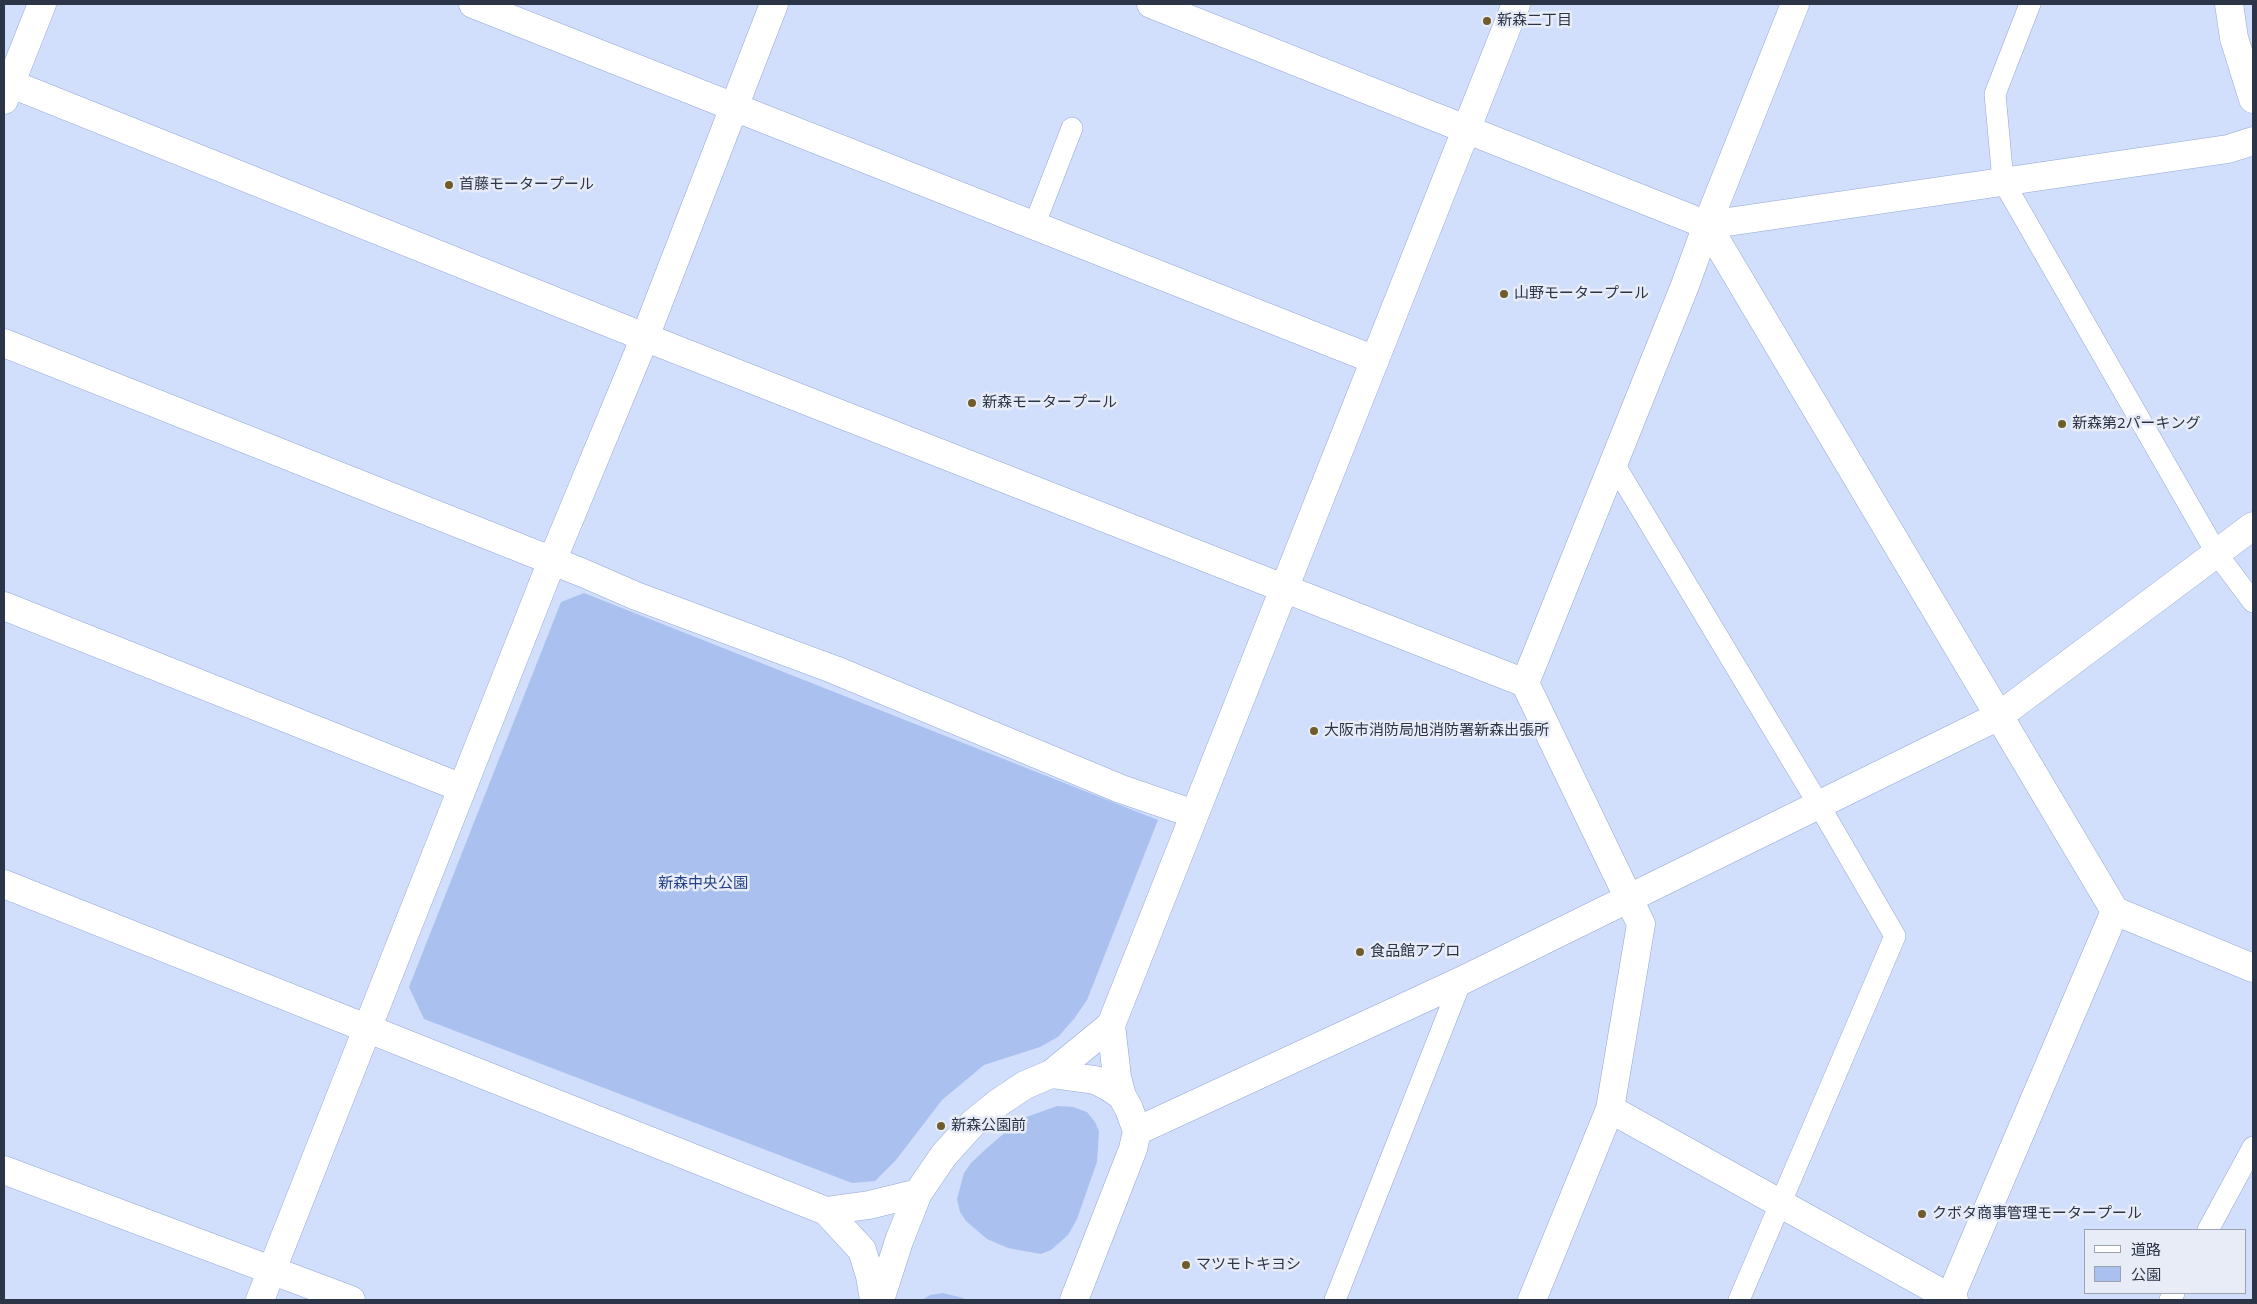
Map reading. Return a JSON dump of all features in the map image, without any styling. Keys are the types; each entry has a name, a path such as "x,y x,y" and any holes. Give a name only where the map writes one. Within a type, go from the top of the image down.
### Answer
{"street":[{"path":"42,4 6,88 645,336 1525,683 1630,897 1641,924 1610,1109 1532,1300"},
{"path":"473,4 1375,360"},
{"path":"260,1300 552,561 645,336 774,4"},
{"path":"1151,4 1707,224 2228,149 2253,142"},
{"path":"1074,1300 1133,1149 1137,1131 1122,1096 1117,1077 1111,1025 1516,4"},
{"path":"1525,683 1684,288 1707,224 1795,4"},
{"path":"2229,4 2234,38 2253,99"},
{"path":"1707,224 2115,911 2253,968"},
{"path":"4,343 688,616 835,670 1121,789 1194,814"},
{"path":"1137,1131 1461,982 1999,716 2253,526"},
{"path":"4,606 462,788"},
{"path":"4,884 826,1211 862,1250 870,1276 874,1300"},
{"path":"1610,1109 1951,1300 2115,911"},
{"path":"880,1300 899,1241 918,1193 944,1155 972,1124 1025,1085 1051,1074 1111,1025"},
{"path":"1051,1074 1094,1080 1122,1096"},
{"path":"4,1170 352,1300"},
{"path":"826,1211 870,1205 918,1193"}],"lane":[{"path":"2030,4 1995,94 2004,181 2217,554 2253,602"},
{"path":"1034,226 1072,128"},
{"path":"1614,464 1819,805 1895,936 1739,1300"},
{"path":"1335,1300 1461,982"},
{"path":"2209,1229 2253,1148"}],"green space":[{"name":"新森中央公園","path":"584,593 1158,820 1087,1000 1074,1019 1058,1037 1040,1047 984,1065 942,1100 896,1160 875,1181 852,1183 424,1019 409,987 561,602"},
{"path":"1057,1106 1073,1107 1087,1112 1099,1131 1097,1162 1077,1219 1068,1235 1051,1250 1041,1254 1008,1248 987,1239 966,1221 960,1212 957,1199 964,1173 971,1163 1021,1119"},
{"path":"943,1293 969,1300 922,1300 930,1295"}],"place":[{"name":"新森二丁目","path":"1487,21"},
{"name":"首藤モータープール","path":"449,185"},
{"name":"山野モータープール","path":"1504,294"},
{"name":"新森モータープール","path":"972,403"},
{"name":"新森第2パーキング","path":"2062,424"},
{"name":"大阪市消防局旭消防署新森出張所","path":"1314,731"},
{"name":"食品館アプロ","path":"1360,952"},
{"name":"新森公園前","path":"941,1126"},
{"name":"クボタ商事管理モータープール","path":"1922,1214"},
{"name":"マツモトキヨシ","path":"1186,1265"}]}
